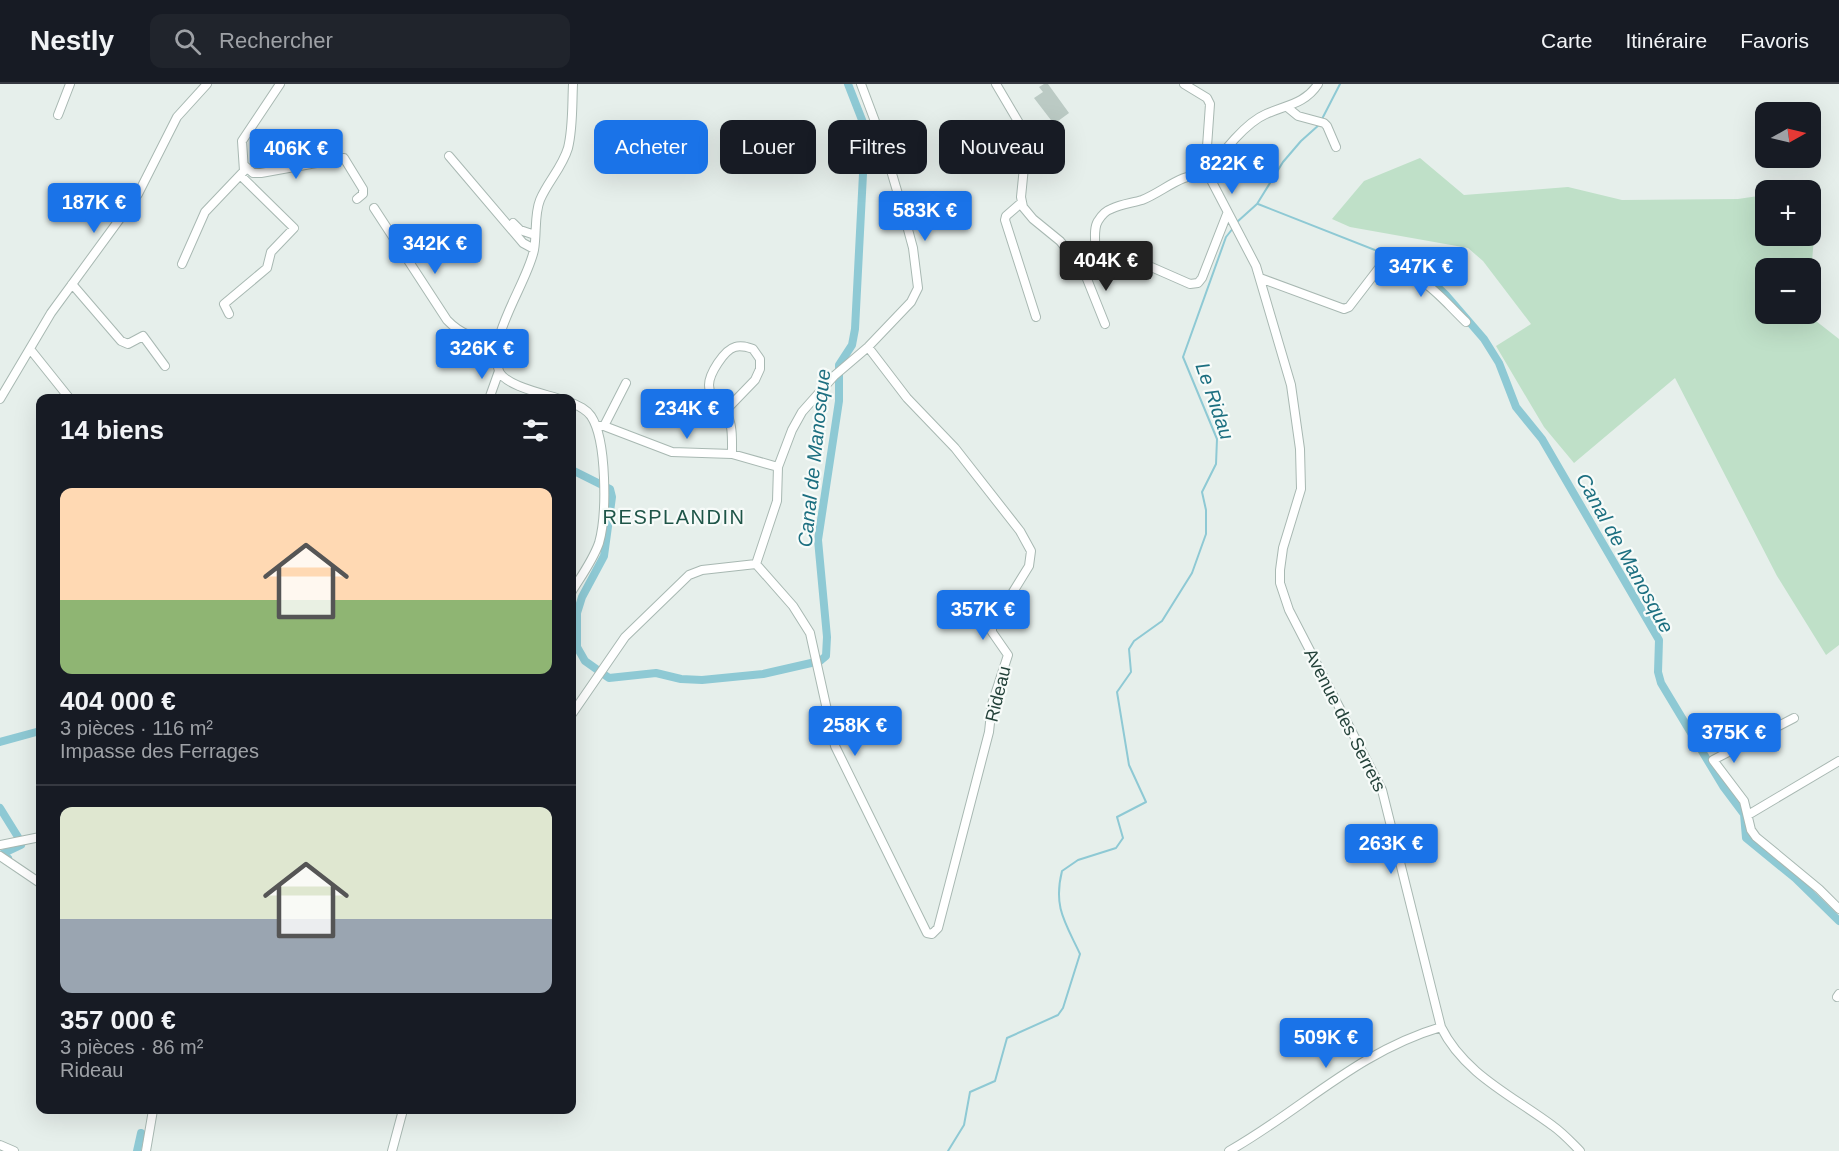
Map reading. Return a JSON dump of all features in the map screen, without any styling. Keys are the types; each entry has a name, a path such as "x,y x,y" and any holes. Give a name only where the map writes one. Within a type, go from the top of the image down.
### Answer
{"street":[{"path":"58,115 70,84"},
{"path":"0,399 46,321 138,194 177,117 207,84"},
{"path":"182,264 209,206 241,176 245,166 241,150 242,141 280,84"},
{"path":"491,394 499,371 498,342 534,249 540,200 562,165 568,146 573,84"},
{"path":"576,708 632,628 689,575 702,570 756,564 777,501 778,467 801,412 834,376 868,347 915,297 918,276 913,248 893,175 861,84"},
{"path":"996,84 1018,123 1026,147 1021,203 1026,212 1060,241 1083,269 1105,324"},
{"path":"1184,84 1207,98 1210,104 1208,174"},
{"path":"1208,174 1251,122 1267,113 1304,100 1318,84"},
{"path":"1287,107 1298,116 1321,122 1327,126 1336,147"},
{"path":"449,156 523,243 534,249"},
{"path":"245,166 258,173 344,158 363,189 363,194 357,199"},
{"path":"1083,269 1093,264 1094,231 1103,214 1111,209 1149,197 1193,175 1208,174"},
{"name":"Avenue des Serrets","path":"1208,174 1260,278 1291,385 1300,449 1301,489 1283,548 1280,583 1286,604 1382,790 1441,1028 1457,1052 1487,1081 1553,1126 1580,1151"},
{"path":"229,314 224,304 267,268 271,252 294,228 241,176"},
{"path":"482,186 520,231 535,235"},
{"path":"1021,203 1006,216 1005,220 1036,317"},
{"path":"374,208 447,320 457,330 472,337 498,342"},
{"path":"1149,266 1190,284 1198,283 1232,222"},
{"path":"1260,278 1344,309 1349,307 1379,268 1400,270 1419,277 1466,322"},
{"path":"72,284 121,341 128,344 143,336 165,366"},
{"path":"726,410 757,377 760,359 753,349 741,346 729,350 711,376 709,384 717,404 726,410 732,436 732,454"},
{"name":"Rideau","path":"756,564 803,621 811,637 832,738 923,928 929,934 935,933 989,732 992,704 1008,655 994,634 992,626 1029,566 1031,555 1024,536 1008,515 955,448 907,398 868,347"},
{"path":"30,349 66,394"},
{"path":"499,371 513,383 545,394"},
{"path":"576,585 590,563 599,542 603,524 605,491 600,426 626,383"},
{"path":"576,405 587,412 600,426 672,452 732,454 778,467"},
{"path":"1794,718 1713,760 1744,801 1748,815 1748,827 1756,837 1819,889 1839,909"},
{"path":"1748,815 1839,761"},
{"path":"0,845 36,838"},
{"path":"0,856 36,880"},
{"path":"1229,1151 1365,1059 1406,1038 1441,1028"},
{"path":"146,1151 152,1114"},
{"path":"392,1151 402,1114"},
{"path":"0,1145 14,1151"}],"green space":[{"path":"1420,158 1464,195 1568,187 1622,200 1738,199 1755,196 1755,246 1813,246 1812,258 1755,258 1755,324 1820,324 1839,339 1839,645 1826,655 1777,576 1675,378 1574,463 1544,427 1496,346 1531,324 1483,261 1468,248 1350,227 1332,219 1364,181"}],"building":[{"path":"1048,84 1069,113 1059,120 1051,120 1034,98 1043,92 1039,87"}],"waterway":[{"name":"Canal de Manosque","path":"576,472 610,489 612,497 604,556 582,597 577,613 577,647 585,661 609,678 656,673 681,679 702,680 763,674 820,661 826,656 827,637 818,540 839,401 839,365 852,345 855,329 865,135 864,125 848,84"},
{"name":"Le Ridau","path":"1322,119 1340,84"},
{"name":"Le Ridau","path":"1237,222 1257,204 1283,162 1320,124"},
{"path":"1258,204 1390,256"},
{"name":"Le Ridau","path":"948,1151 964,1125 970,1092 995,1081 1007,1038 1058,1015 1063,1008 1080,954 1065,923 1060,905 1062,871 1078,860 1116,848 1123,838 1117,817 1146,802 1129,765 1117,692 1131,672 1129,649 1134,641 1162,621 1192,573 1206,534 1206,510 1202,492 1216,464 1217,439 1183,357 1226,237 1234,227"},
{"name":"Canal de Manosque","path":"1410,260 1446,295 1484,339 1499,363 1516,407 1542,439 1659,640 1658,672 1661,683 1723,786 1744,814 1746,838 1795,878 1839,921"},
{"name":"Canal de Manosque","path":"0,742 36,732"},
{"path":"0,808 18,837"},
{"path":"8,858 2,854 21,845"},
{"path":"137,1151 141,1133"}],"district":[{"name":"RESPLANDIN","path":"674,517"}]}
